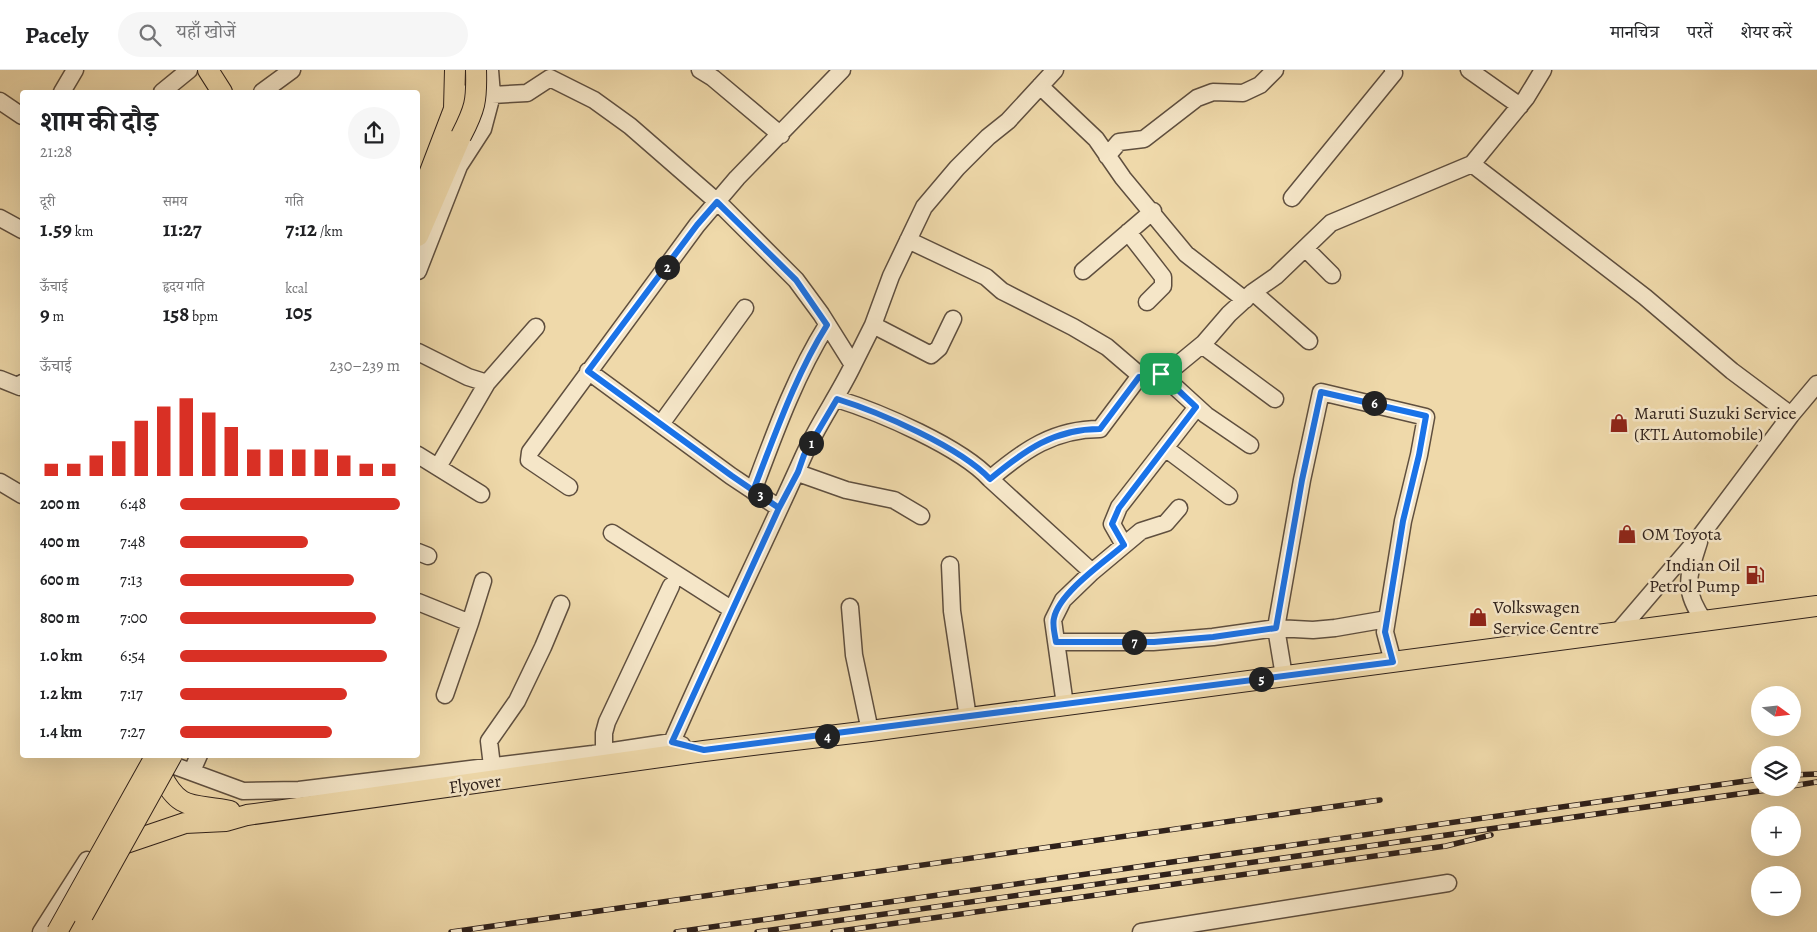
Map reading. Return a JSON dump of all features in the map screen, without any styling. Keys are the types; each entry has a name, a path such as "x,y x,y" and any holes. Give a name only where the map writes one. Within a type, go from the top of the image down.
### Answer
{"main road":[{"path":"196,70 208,90"},
{"path":"208,70 221,90"},
{"path":"221,70 233,90"},
{"path":"420,231 442,179 454,133 455,70"},
{"path":"420,199 454,133 474,111 477,98 476,70"},
{"name":"Flyover","path":"123,844 185,823 226,821 247,815 660,758 704,750 870,731 1817,606"},
{"path":"73,932 123,844 159,764"},
{"path":"57,932 159,764"},
{"name":"Flyover","path":"159,764 169,790 180,802 247,815"}],"street":[{"path":"63,90 75,70"},
{"path":"164,90 189,70"},
{"path":"265,90 292,70"},
{"path":"420,266 459,166 483,129 492,95 490,70"},
{"path":"700,70 713,78 781,135"},
{"path":"569,487 529,460 528,456 588,371 697,225 737,178 781,135 842,70"},
{"path":"672,742 731,609 798,472 804,455 837,399 873,325 908,240 924,207 957,168 988,137 1008,121 1055,70"},
{"path":"1107,156 1119,142 1144,139 1197,98 1213,92 1244,93 1260,85 1275,70"},
{"path":"1292,198 1387,83 1394,73 1393,70"},
{"path":"1469,70 1520,106"},
{"path":"990,479 1022,452 1057,436 1084,429 1100,429 1139,377 1151,378 1170,371 1202,344 1249,296 1276,276 1331,222 1472,164 1520,106 1543,70"},
{"path":"455,93 492,95 527,93 553,74 594,100 630,126 717,202 796,280 853,365"},
{"path":"1040,86 1096,139 1107,156 1186,254 1249,296 1309,341"},
{"path":"0,101 20,115"},
{"path":"1472,164 1645,297 1732,371 1791,415"},
{"path":"1083,271 1153,211"},
{"path":"0,218 20,229"},
{"path":"1128,232 1163,277 1163,286 1147,302"},
{"path":"908,240 986,277 1002,291 1082,332 1107,347 1142,377"},
{"path":"1305,248 1332,275"},
{"path":"661,424 745,308"},
{"path":"873,325 931,355 939,348 953,319"},
{"path":"753,491 784,412 817,340 827,325"},
{"path":"438,467 487,383 536,327"},
{"path":"1202,344 1275,399"},
{"path":"420,353 461,374 487,383"},
{"path":"588,371 779,508"},
{"path":"1161,374 1196,407 1250,445"},
{"path":"0,379 20,385"},
{"path":"1618,632 1701,535 1791,415 1817,384"},
{"path":"1284,676 1276,628 1302,480 1321,392 1426,416 1419,455 1403,521 1385,632 1393,662"},
{"path":"837,399 902,424 975,466 1092,572"},
{"path":"1124,545 1112,524 1119,508 1196,407"},
{"path":"1165,448 1229,496"},
{"path":"420,456 481,494"},
{"path":"798,472 846,490 894,500 921,516"},
{"path":"0,482 20,494"},
{"path":"1065,705 1053,620 1063,600 1092,572 1141,531 1166,523 1179,508"},
{"path":"612,533 731,609"},
{"path":"1701,535 1690,573 1689,589 1692,604 1704,621"},
{"path":"950,566 952,611 968,718"},
{"path":"445,695 483,581"},
{"path":"604,753 604,733 607,722 671,586"},
{"path":"420,603 470,623"},
{"path":"492,766 489,741 517,701 561,604"},
{"path":"850,607 854,655 870,731"},
{"path":"1056,642 1154,642 1213,637 1276,628 1313,630 1387,620"},
{"path":"155,758 242,791 265,792 299,790 604,753 672,742 704,750"},
{"path":"41,932 83,866 145,758"},
{"path":"192,771 198,758"},
{"path":"1140,932 1448,883"}],"railway":[{"path":"1801,775 1817,774"},
{"path":"676,932 1751,780"},
{"path":"1801,785 1817,782"},
{"path":"757,932 1751,792"},
{"path":"451,932 1380,800"},
{"path":"833,932 1446,846 1491,835"}],"place":[{"name":"Maruti Suzuki Service (KTL Automobile)","path":"1619,423"},
{"name":"OM Toyota","path":"1627,534"},
{"name":"Indian Oil Petrol Pump","path":"1755,575"},
{"name":"Volkswagen Service Centre","path":"1478,617"}],"route":[{"path":"1161,374 1151,378 1139,377 1100,429 1084,429 1057,436 1022,452 990,479 975,466 956,454 902,424 837,399 804,455 798,472 779,508 753,491 684,442 630,400 588,371 697,225 717,202 796,280 827,325 817,340 784,412 753,491 779,508 731,609 672,742 704,750 870,731 1393,662 1385,632 1403,521 1413,485 1426,416 1321,392 1310,437 1276,628 1213,637 1154,642 1056,642 1053,620 1063,600 1124,545 1112,524 1119,508 1196,407 1161,374"}]}
